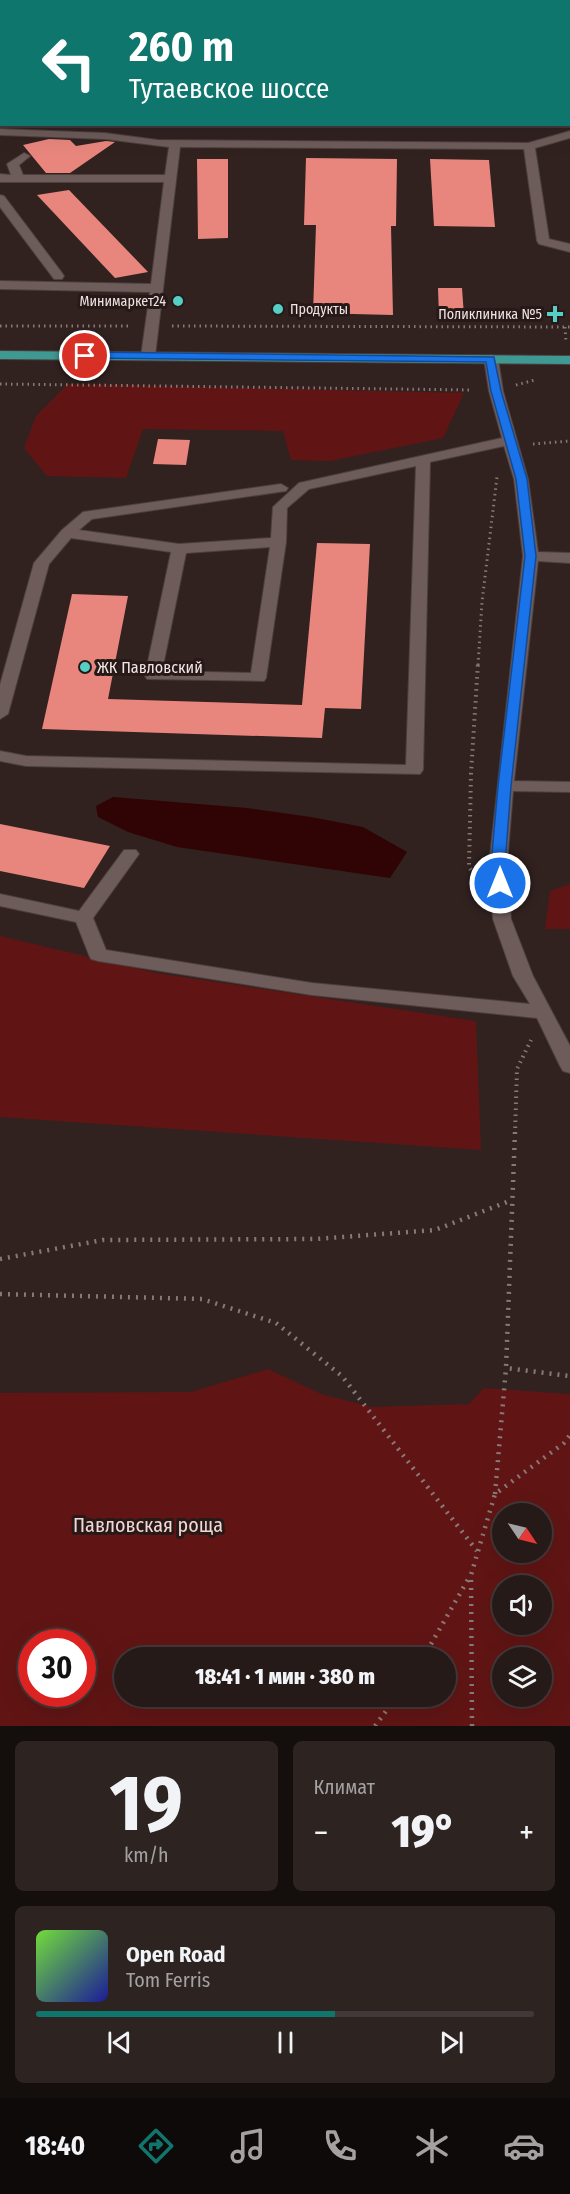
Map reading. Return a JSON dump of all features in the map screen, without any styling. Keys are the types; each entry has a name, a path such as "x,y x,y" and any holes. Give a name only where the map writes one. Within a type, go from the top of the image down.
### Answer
{"main road":[{"path":"0,355 570,360"}],"street":[{"path":"0,132 105,136 176,144 529,146 570,134"},
{"path":"148,356 176,144"},
{"path":"529,146 543,241 570,248"},
{"path":"18,178 12,164 24,156"},
{"path":"0,178 171,179"},
{"path":"0,199 58,276"},
{"path":"0,285 157,288"},
{"path":"491,359 496,391 521,479 531,556 498,865 502,919 523,976 544,1012 570,1066"},
{"path":"179,549 153,676 258,678 278,542 280,507 304,486 423,458 512,443"},
{"path":"0,756 26,760 414,770 423,458"},
{"path":"0,714 42,563 67,532 88,515 281,488"},
{"path":"67,532 179,549 278,542"},
{"path":"531,556 570,558"},
{"path":"505,786 570,787"},
{"path":"84,918 130,854"},
{"path":"0,900 84,918"},
{"path":"84,918 98,955 312,989 544,1012"}],"path":[{"path":"0,326 570,327"},
{"path":"0,384 496,391 539,379"},
{"path":"480,884 469,867 471,774 482,602 496,478 512,443 570,441"},
{"path":"472,1726 471,1575 495,1494 506,1368 517,1069 544,1012"},
{"path":"0,1259 103,1240 316,1239 435,1230 512,1200"},
{"path":"0,1294 202,1299 276,1323 342,1376 477,1551"},
{"path":"506,1368 570,1376"},
{"path":"495,1494 564,1443 570,1435"},
{"path":"429,1647 471,1575"},
{"path":"375,1726 389,1707"}],"green space":[{"path":"68,384 464,393 443,438 330,461 291,460 283,431 143,429 126,478 47,476 24,448 36,416"},
{"path":"570,884 570,929 545,929 550,891"},
{"path":"0,936 156,973 476,1021 481,1150 0,1117"},
{"name":"Павловская роща","path":"268,1369 321,1394 372,1407 469,1404 484,1388 570,1394 570,1726 0,1726 0,1393 191,1392"}],"shaded area":[{"path":"113,797 247,808 311,817 363,827 407,852 390,878 177,847 128,832 98,817 96,806"}],"building":[{"path":"49,139 70,140 76,146 106,141 115,142 70,173 46,173 23,145"},
{"path":"306,158 397,159 396,226 391,226 393,315 313,313 316,225 304,225"},
{"path":"197,159 228,159 228,238 198,239"},
{"path":"430,159 489,160 495,227 434,226"},
{"path":"69,190 148,272 115,278 37,195"},
{"path":"438,288 462,288 464,316 439,316"},
{"path":"158,439 190,440 186,465 153,464"},
{"name":"ЖК Павловский","path":"317,543 370,544 361,709 325,708 322,738 42,729 72,594 128,596 108,699 302,705"},
{"path":"0,824 110,846 84,888 0,871"}],"place":[{"name":"Минимаркет24","path":"178,301"},
{"name":"Продукты","path":"278,309"},
{"name":"Поликлиника №5","path":"555,314"},
{"name":"ЖК Павловский","path":"85,667"}],"route":[{"path":"85,356 491,359 496,391 521,479 531,556 505,786 498,865 500,883"}]}
